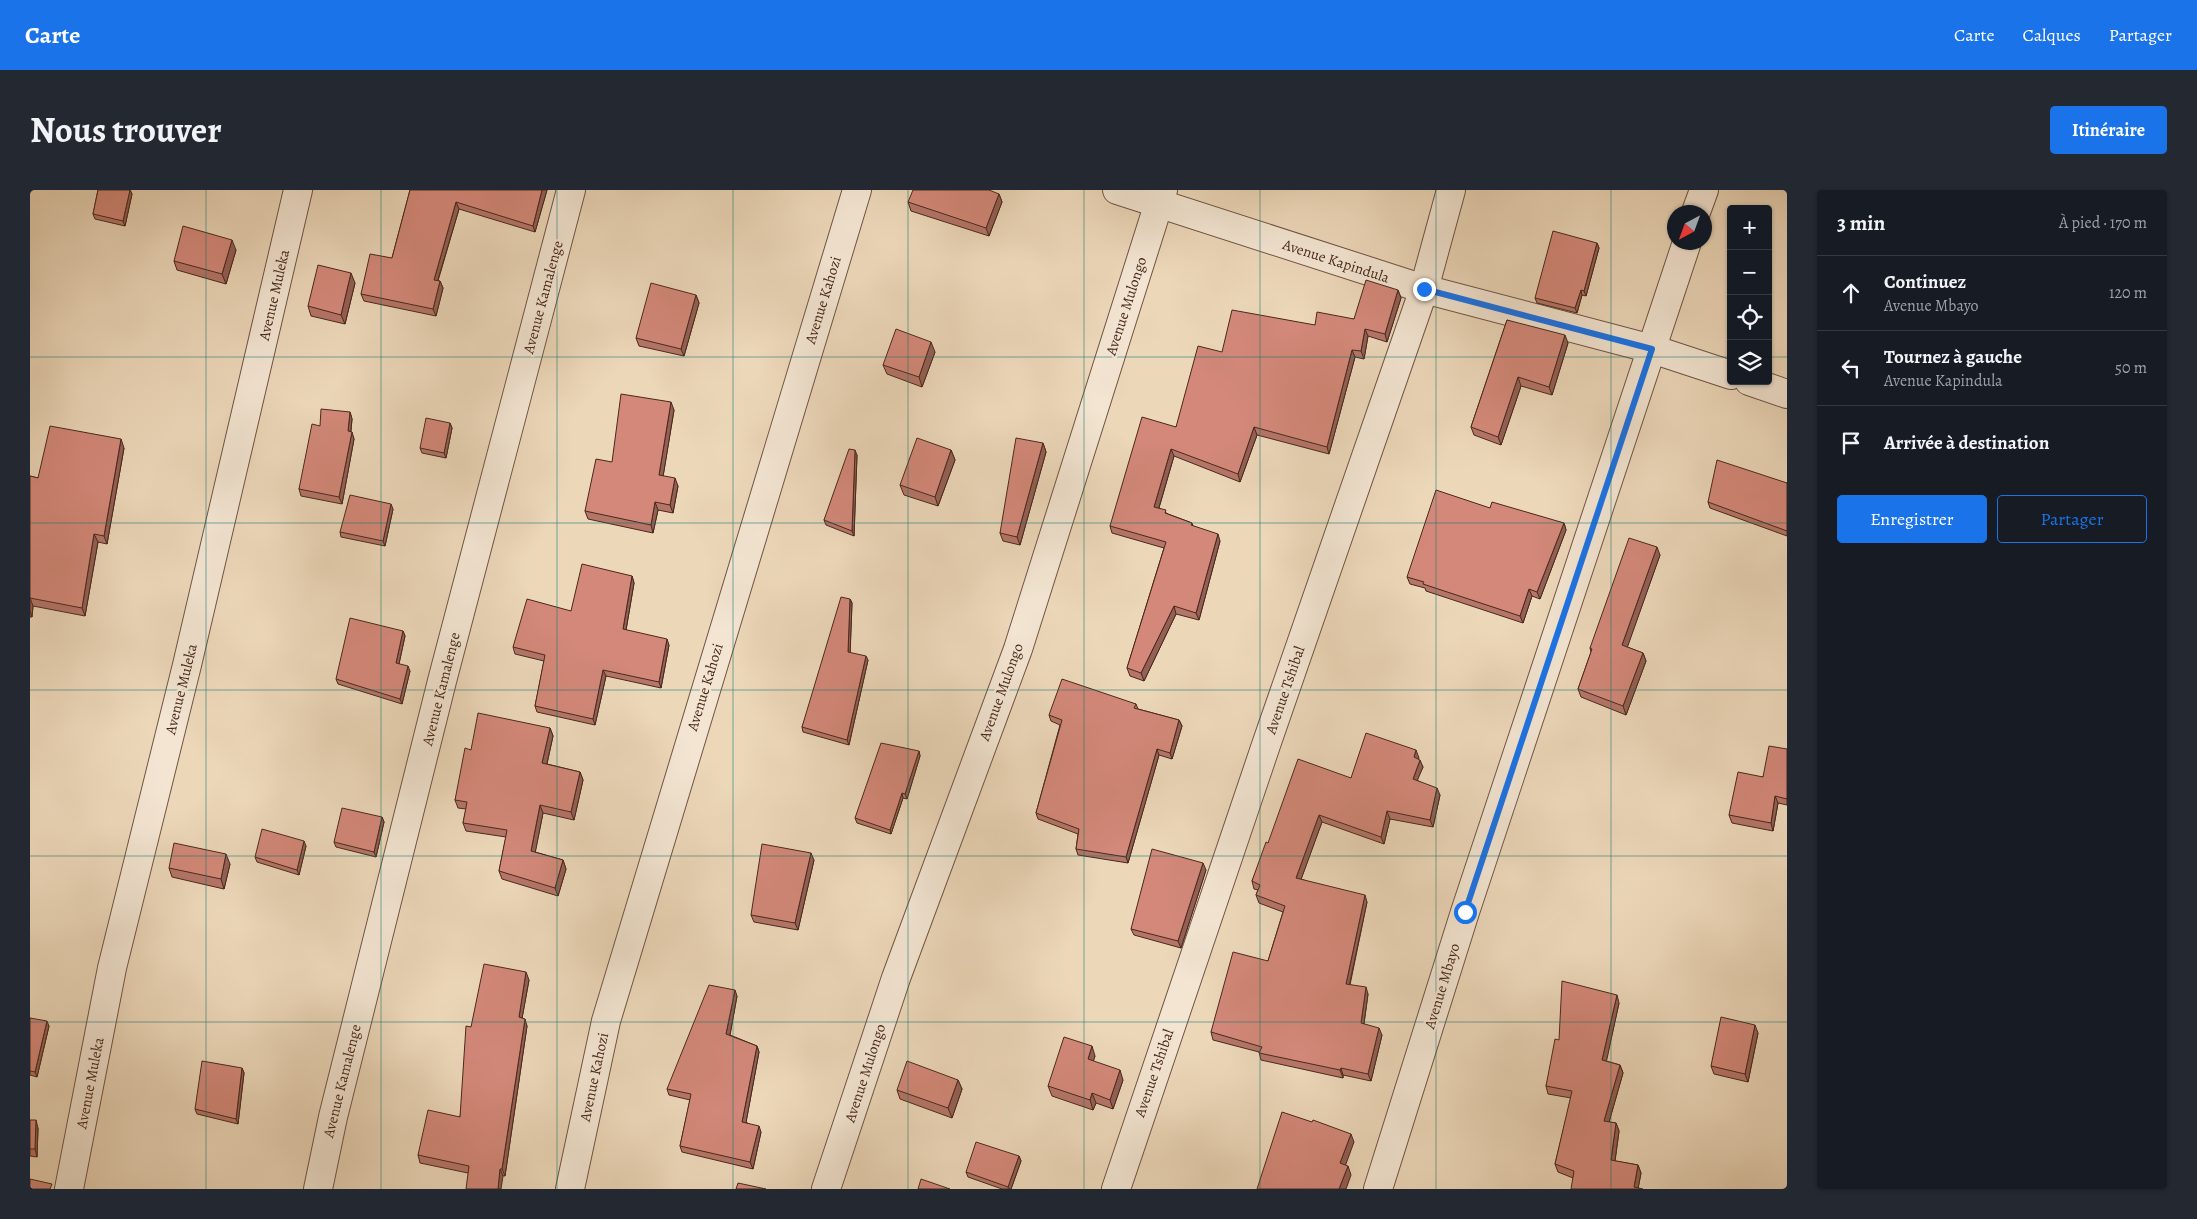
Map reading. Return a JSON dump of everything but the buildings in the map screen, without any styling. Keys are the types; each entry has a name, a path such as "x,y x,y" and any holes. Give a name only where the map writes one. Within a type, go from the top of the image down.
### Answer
{"street":[{"name":"Avenue Muleka","path":"70,1189 112,968 187,665 298,190"},
{"name":"Avenue Kamalenge","path":"318,1189 335,1107 442,681 571,190"},
{"name":"Avenue Kahozi","path":"570,1189 606,1021 857,190"},
{"name":"Avenue Kapindula","path":"1117,190 1160,197 1424,289 1652,349 1727,374"},
{"name":"Avenue Tshibal","path":"1116,1189 1262,754 1424,289 1451,190"},
{"path":"1699,205 1704,190"},
{"name":"Avenue Mulongo","path":"826,1189 896,978 1018,649 1160,197"},
{"name":"Avenue Mbayo","path":"1378,1189 1465,912 1684,250"},
{"path":"1761,385 1787,394"}],"route":[{"path":"1424,289 1652,349 1465,912"}]}
